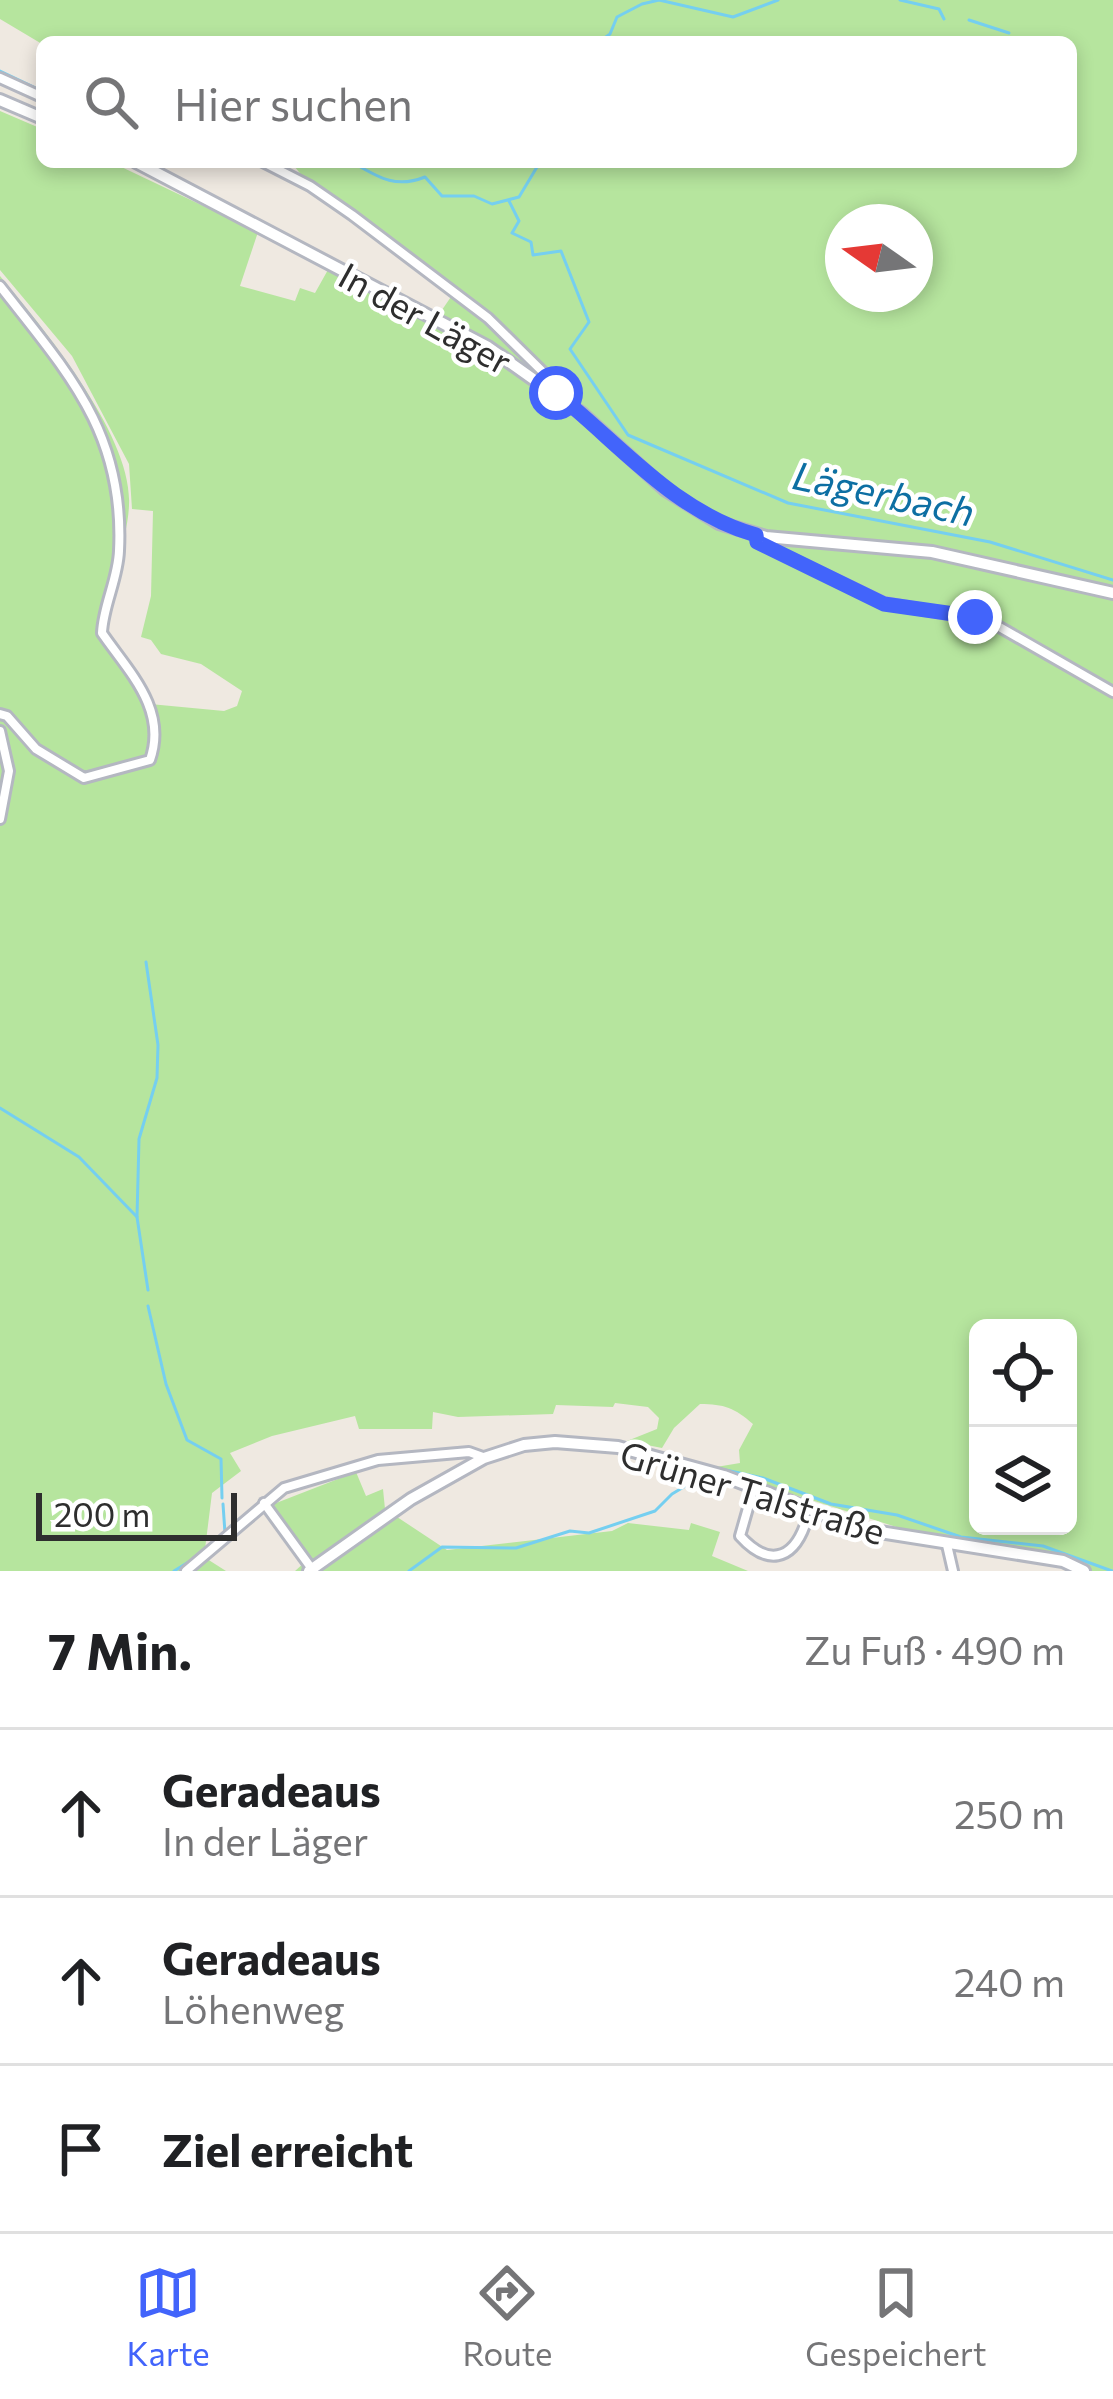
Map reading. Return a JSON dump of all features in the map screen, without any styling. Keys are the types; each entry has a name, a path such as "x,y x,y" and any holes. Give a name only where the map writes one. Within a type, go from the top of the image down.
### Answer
{"main road":[{"path":"0,100 36,115"},
{"name":"In der Läger","path":"148,168 438,319 556,393 666,490 719,523 756,535 932,552 1113,593"},
{"name":"Grüner Talstraße","path":"310,1570 411,1499 484,1458 537,1443 607,1446 754,1486 862,1528 1063,1561 1084,1571"}],"street":[{"path":"0,78 36,94"},
{"path":"275,168 352,214 488,318 547,376 556,393"},
{"path":"0,286 70,376 108,448 119,552 102,633 142,686 152,720 153,752 150,760 137,765 84,778 36,749 0,714"},
{"path":"756,535 757,542 884,604 988,621 1113,692"},
{"path":"0,731 9,771 0,819"},
{"path":"185,1571 284,1488 378,1460 469,1452 484,1458"},
{"path":"754,1486 740,1536 745,1544 786,1556 798,1545 806,1525"},
{"path":"264,1503 310,1570"},
{"path":"947,1545 953,1571"}],"green space":[{"path":"0,0 1113,0 1113,1571 1085,1571 1064,1559 947,1543 710,1468 740,1463 739,1450 753,1424 723,1406 700,1404 674,1428 662,1448 627,1441 657,1429 659,1418 648,1407 615,1403 613,1407 556,1405 553,1414 458,1417 433,1412 432,1429 359,1429 355,1416 272,1436 230,1453 241,1471 212,1493 204,1557 226,1571 0,1571 0,276 82,384 117,447 126,477 128,518 99,621 102,638 150,704 224,711 237,706 242,691 201,664 161,654 151,640 141,637 151,596 153,511 132,509 129,464 72,356 0,270 0,111 36,126 36,168 124,168 258,232 240,286 295,301 300,288 315,293 329,268 433,323 455,291 310,186 296,168 1077,168 1077,36 36,36 36,40 0,19"},
{"path":"356,1472 366,1496 383,1489 385,1509 447,1550 612,1531 628,1523 689,1530 691,1523 720,1532 712,1556 748,1571 295,1571 305,1562 271,1505"}],"waterway":[{"path":"607,36 617,17 659,0 733,17 778,0"},
{"path":"900,0 939,9 944,19"},
{"path":"969,20 1009,33"},
{"name":"Lägerbach","path":"0,71 36,88"},
{"name":"Lägerbach","path":"363,168 387,180 425,177 442,196 474,196 492,204 519,197 536,168"},
{"name":"Lägerbach","path":"509,201 519,221 512,233 531,242 533,255 561,251 589,322 570,349 628,435 788,503 990,542 1113,580"},
{"path":"137,1217 139,1139 157,1078 158,1045 146,962"},
{"path":"0,1108 79,1157 137,1217 148,1290"},
{"path":"148,1306 166,1384 187,1440 221,1459 222,1498"},
{"path":"716,1468 763,1478 831,1504 897,1515 961,1537 1043,1546 1112,1571"},
{"path":"409,1571 442,1547 516,1548 570,1531 589,1533 655,1511 697,1479"},
{"path":"223,1504 225,1533"},
{"path":"174,1571 195,1558"}],"route":[{"path":"556,393 666,490 719,523 756,535 757,542 884,604 975,617"}]}
